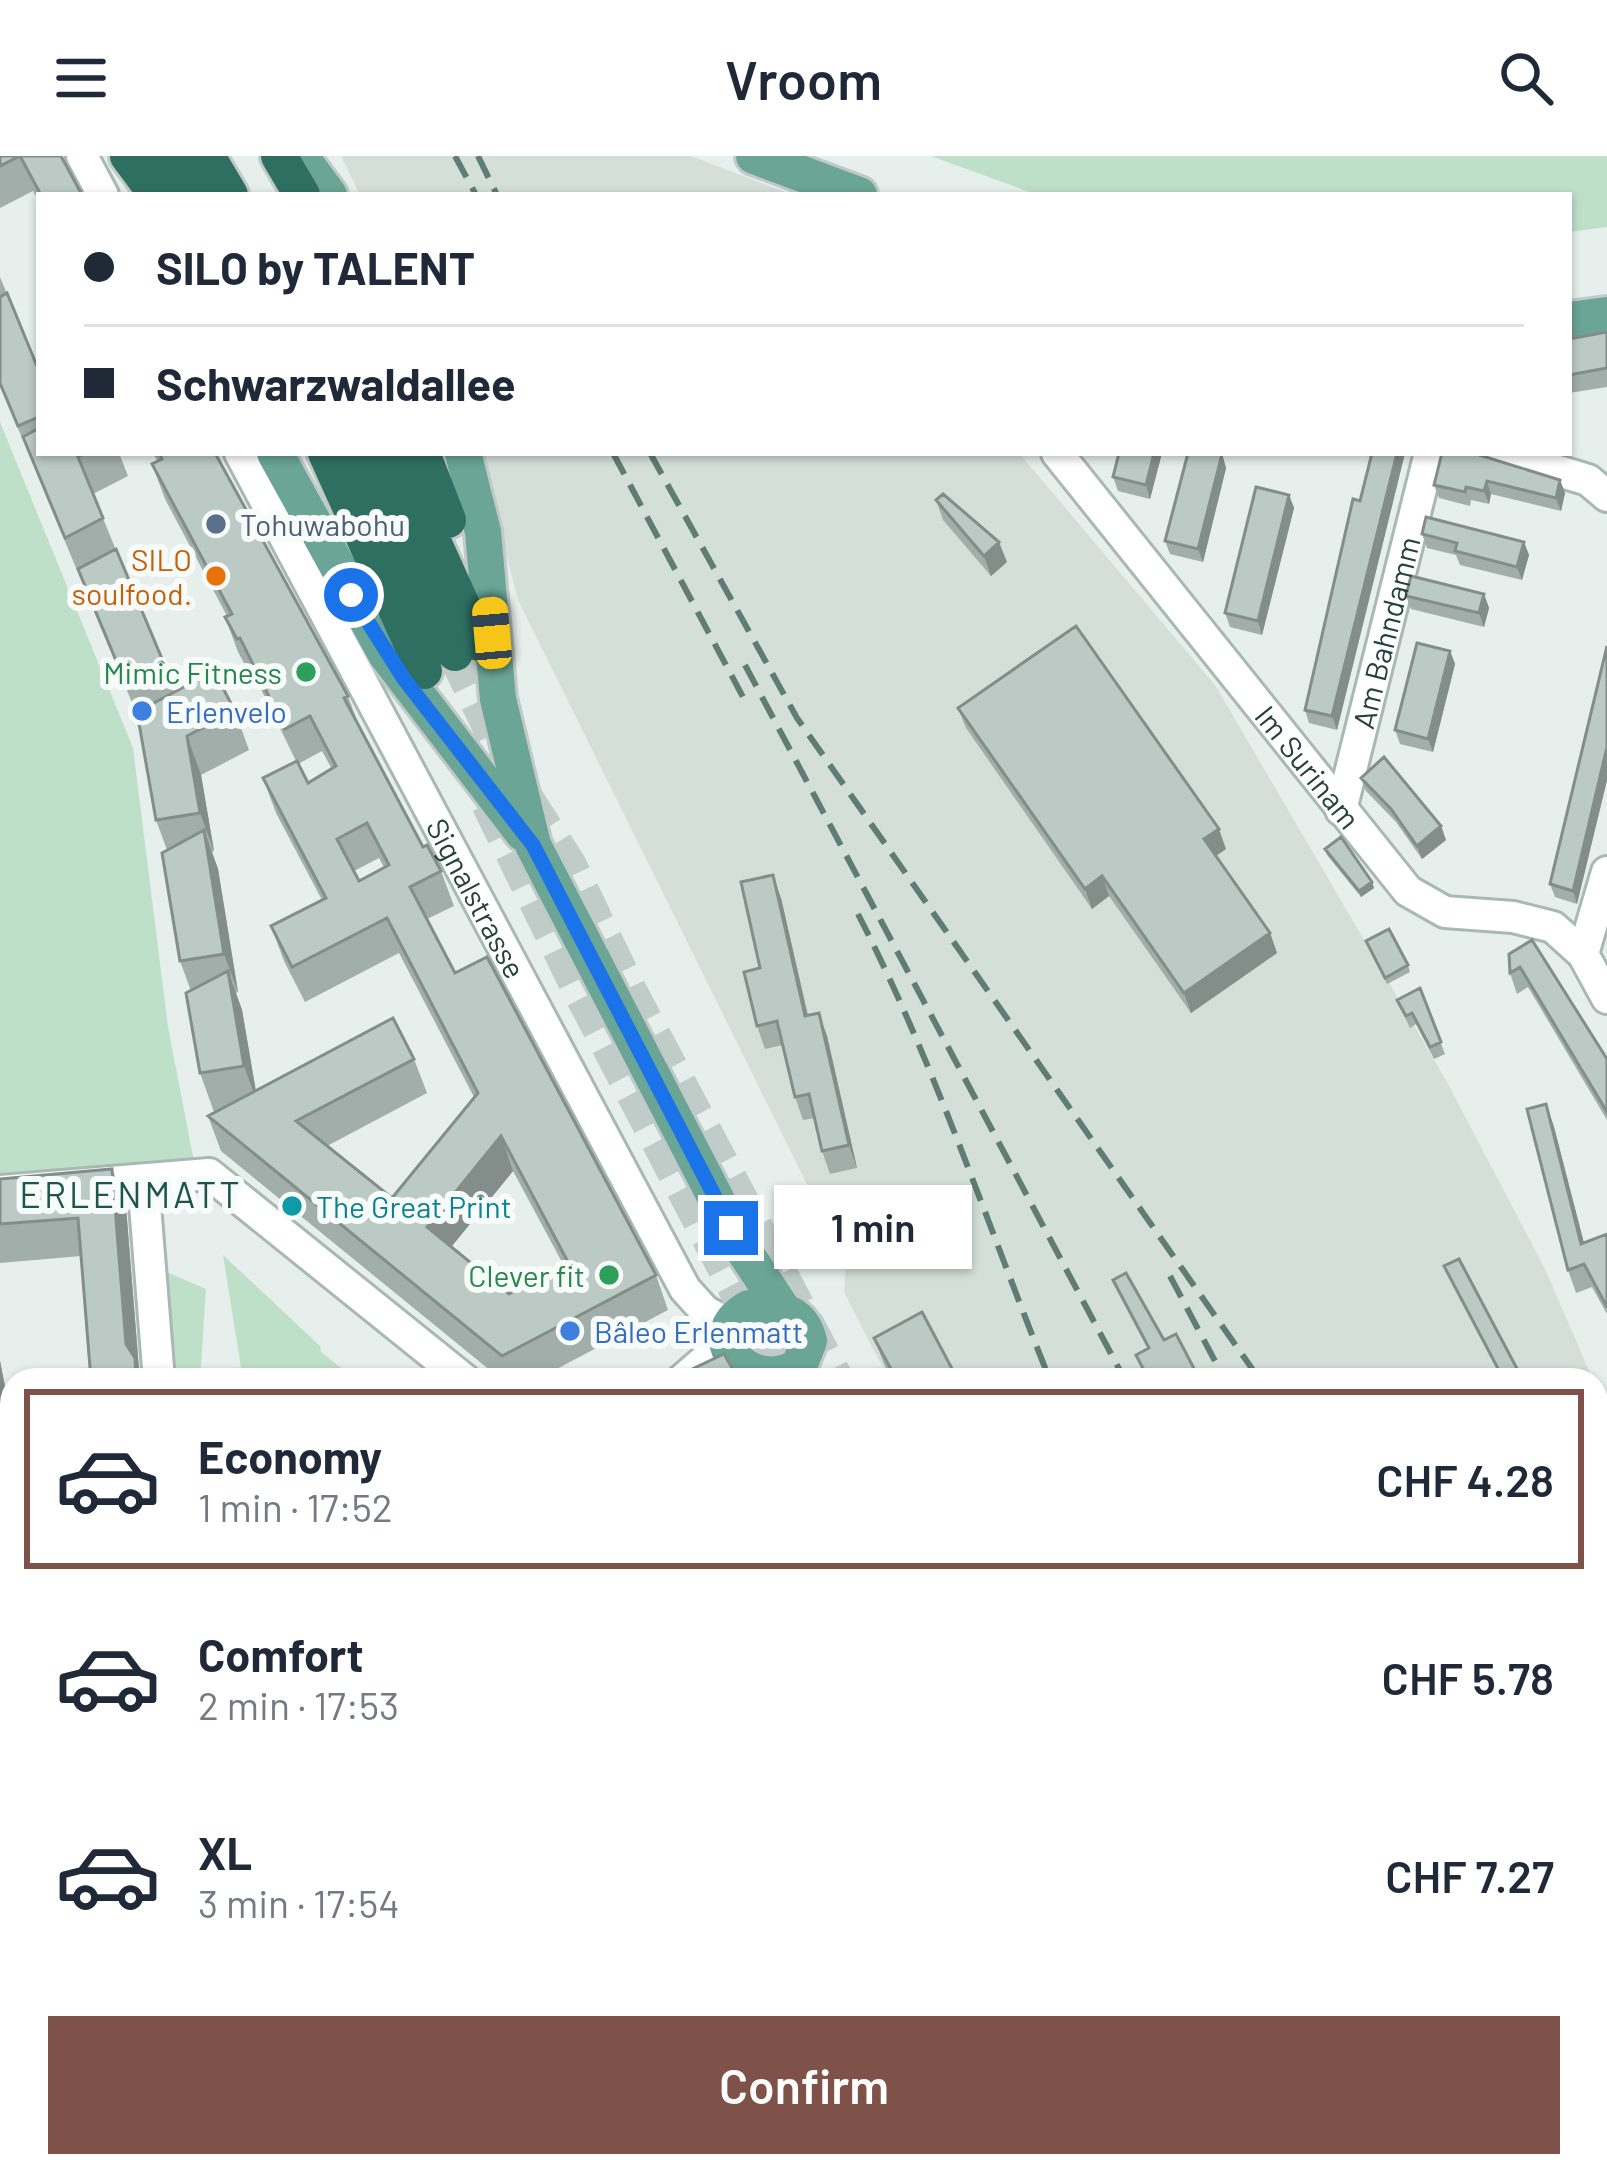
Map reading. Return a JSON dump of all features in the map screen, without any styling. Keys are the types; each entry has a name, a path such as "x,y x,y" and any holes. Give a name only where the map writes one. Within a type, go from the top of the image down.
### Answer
{"highway":[{"path":"126,156 155,192"},
{"path":"168,156 192,192"},
{"path":"207,156 228,192"},
{"path":"260,156 277,192"},
{"path":"279,156 300,192"},
{"path":"300,456 370,604 458,650"},
{"path":"327,456 401,621"},
{"path":"363,456 458,650"},
{"path":"394,456 458,650"},
{"path":"423,456 470,574 458,650"}],"main road":[{"path":"126,156 139,192"},
{"path":"300,156 327,192"},
{"path":"754,156 851,192"},
{"path":"1572,320 1607,315"},
{"path":"277,456 386,654 533,845 739,1243 760,1353"},
{"path":"465,456 483,532 501,712 533,845"}],"street":[{"path":"82,156 101,192"},
{"name":"Signalstrasse","path":"242,456 685,1289 705,1311 760,1353"},
{"name":"Im Surinam","path":"1059,456 1408,891 1445,912 1513,917 1553,927 1583,954 1607,998"},
{"name":"Am Bahndamm","path":"1341,810 1429,456"},
{"path":"1509,456 1588,480 1607,496"},
{"path":"1583,954 1607,872"},
{"path":"0,1191 209,1174 450,1368"},
{"path":"143,1180 158,1368"},
{"path":"717,1368 760,1353"}],"shaded area":[{"path":"341,156 691,156 785,192 359,192"},
{"path":"481,456 1022,456 1215,685 1447,1082 1545,1269 1588,1368 883,1368 844,1292 846,1263 518,600"}],"green space":[{"path":"931,156 1607,156 1607,227 1572,232 1572,192 1030,192"},
{"path":"0,422 133,748 168,1027 196,1172 0,1186"},
{"path":"223,1255 341,1368 241,1368"},
{"path":"162,1270 206,1289 201,1368 171,1368"}],"building":[{"path":"0,156 20,156 0,166"},
{"path":"20,156 61,156 80,192 39,192"},
{"path":"7,293 36,364 36,418 18,426 0,383 0,297"},
{"path":"1607,332 1607,368 1572,374 1572,338"},
{"path":"36,430 36,456 80,456 103,518 65,538 23,437"},
{"path":"160,456 217,456 348,696 344,698 423,847 427,845 441,871 410,887 455,973 487,957 656,1275 502,1356 208,1116 393,1018 414,1059 296,1121 392,1198 478,1093 387,918 292,967 271,926 326,898 263,778 297,761 308,783 336,766 310,716 285,729 225,617 232,614 152,464","holes":["367,823 389,865 359,881 337,839","501,1136 568,1262 509,1294 427,1227"]},
{"path":"1118,456 1153,456 1146,485 1113,477"},
{"path":"1187,456 1221,456 1198,549 1165,541"},
{"path":"1371,456 1396,456 1332,716 1305,710 1353,499 1360,501"},
{"path":"1441,456 1483,456 1560,480 1556,498 1487,481 1484,491 1434,485"},
{"path":"1256,487 1289,495 1258,621 1225,613"},
{"path":"943,494 999,542 984,556 936,500"},
{"path":"1426,517 1524,542 1517,567 1455,551 1457,543 1422,534"},
{"path":"116,549 165,666 125,682 78,569"},
{"path":"1411,576 1484,594 1479,613 1406,596"},
{"path":"1076,626 1219,829 1204,839 1270,933 1184,993 1102,876 1085,889 958,708"},
{"path":"1417,643 1450,651 1428,739 1395,730"},
{"path":"1607,646 1607,747 1573,891 1550,884"},
{"path":"214,671 235,711 187,736 200,813 156,820 137,712"},
{"path":"1384,757 1441,826 1417,846 1361,778"},
{"path":"204,830 224,954 180,961 162,853"},
{"path":"1341,837 1372,882 1359,891 1325,849"},
{"path":"773,875 805,1016 819,1013 849,1145 822,1151 809,1094 795,1097 777,1021 757,1026 744,972 760,968 741,882"},
{"path":"1389,929 1408,965 1385,978 1366,941"},
{"path":"1532,940 1607,1059 1607,1112 1520,967 1510,973 1509,954"},
{"path":"228,971 244,1066 200,1073 186,993"},
{"path":"1420,988 1441,1042 1430,1047 1412,1013 1406,1016 1397,1000"},
{"path":"1546,1104 1581,1244 1607,1234 1607,1307 1584,1264 1568,1270 1527,1109"},
{"path":"112,1169 126,1344 135,1368 90,1368 78,1218 0,1224 0,1179"},
{"path":"856,1200 864,1216 848,1224 840,1208"},
{"path":"1459,1259 1517,1368 1498,1368 1444,1266"},
{"path":"1126,1273 1164,1340 1176,1334 1194,1368 1143,1368 1136,1355 1149,1348 1113,1280"},
{"path":"922,1312 952,1368 890,1368 874,1338"},
{"path":"724,1354 732,1368 694,1368"}],"tunnel":[{"path":"455,653 522,793 568,864 629,991 830,1368"},
{"path":"489,803 580,990 778,1368"}],"railway":[{"path":"455,156 474,192"},
{"path":"478,156 496,192"},
{"path":"615,456 743,697"},
{"path":"652,456 797,718 1252,1368"},
{"path":"745,665 1119,1368"},
{"path":"858,914 936,1086 1045,1368"},
{"path":"1170,1276 1219,1368"}],"place":[{"name":"Tohuwabohu","path":"216,524"},
{"name":"SILO soulfood.","path":"216,576"},
{"name":"Mimic Fitness","path":"306,672"},
{"name":"Erlenvelo","path":"142,711"},
{"name":"The Great Print","path":"292,1206"},
{"name":"Clever fit","path":"609,1275"},
{"name":"Bâleo Erlenmatt","path":"570,1331"}],"district":[{"name":"ERLENMATT","path":"131,1193"}],"route":[{"path":"351,595 404,679 533,845 731,1228"}]}
